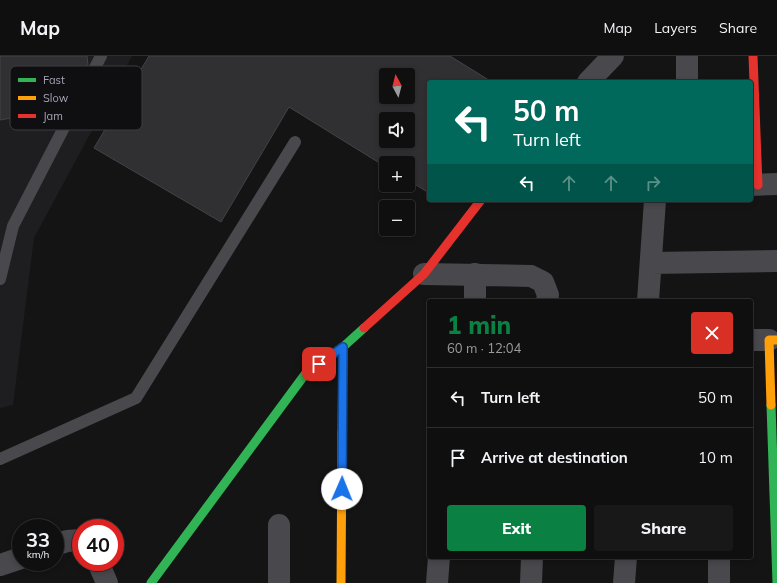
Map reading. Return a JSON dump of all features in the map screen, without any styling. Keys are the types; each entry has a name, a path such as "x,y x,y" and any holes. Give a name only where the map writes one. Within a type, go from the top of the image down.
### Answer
{"street":[{"path":"590,80 613,56"},
{"path":"687,56 688,80"},
{"path":"753,56 753,130 762,185"},
{"path":"151,583 306,373 343,347 424,274 479,202"},
{"path":"648,299 655,202"},
{"path":"651,262 777,260"},
{"path":"424,274 531,276 543,282 548,295 547,299"},
{"path":"475,274 475,299"},
{"path":"766,340 777,583"},
{"path":"341,583 343,347"},
{"path":"279,525 279,583"},
{"path":"437,583 439,559"},
{"path":"531,583 532,559"},
{"path":"624,583 626,559"},
{"path":"719,559 719,583"},
{"path":"0,565 12,561"},
{"path":"102,571 107,583"}],"lane":[{"path":"96,66 101,56"},
{"path":"0,278 13,226 63,130"},
{"path":"0,459 136,398 295,142"}],"shaded area":[{"path":"0,56 132,56 127,66 10,66 10,130 92,130 34,238 13,405 0,408"}],"building":[{"path":"0,56 87,56 87,66 10,66 10,118 0,120"},
{"path":"149,56 450,56 489,80 427,80 427,192 415,184 415,156 379,156 379,163 289,107 221,222 94,148 105,130 142,130 142,68"}],"traffic: fast":[{"path":"151,583 306,373 343,347 364,328"},
{"path":"771,405 777,583"}],"traffic: slow":[{"path":"771,405 769,340 777,340"},
{"path":"341,583 342,432"}],"traffic: jam":[{"path":"753,56 758,185"},
{"path":"364,328 424,274 479,202"},
{"path":"342,432 343,347"}],"route":[{"path":"319,364 343,347 342,489"}]}
